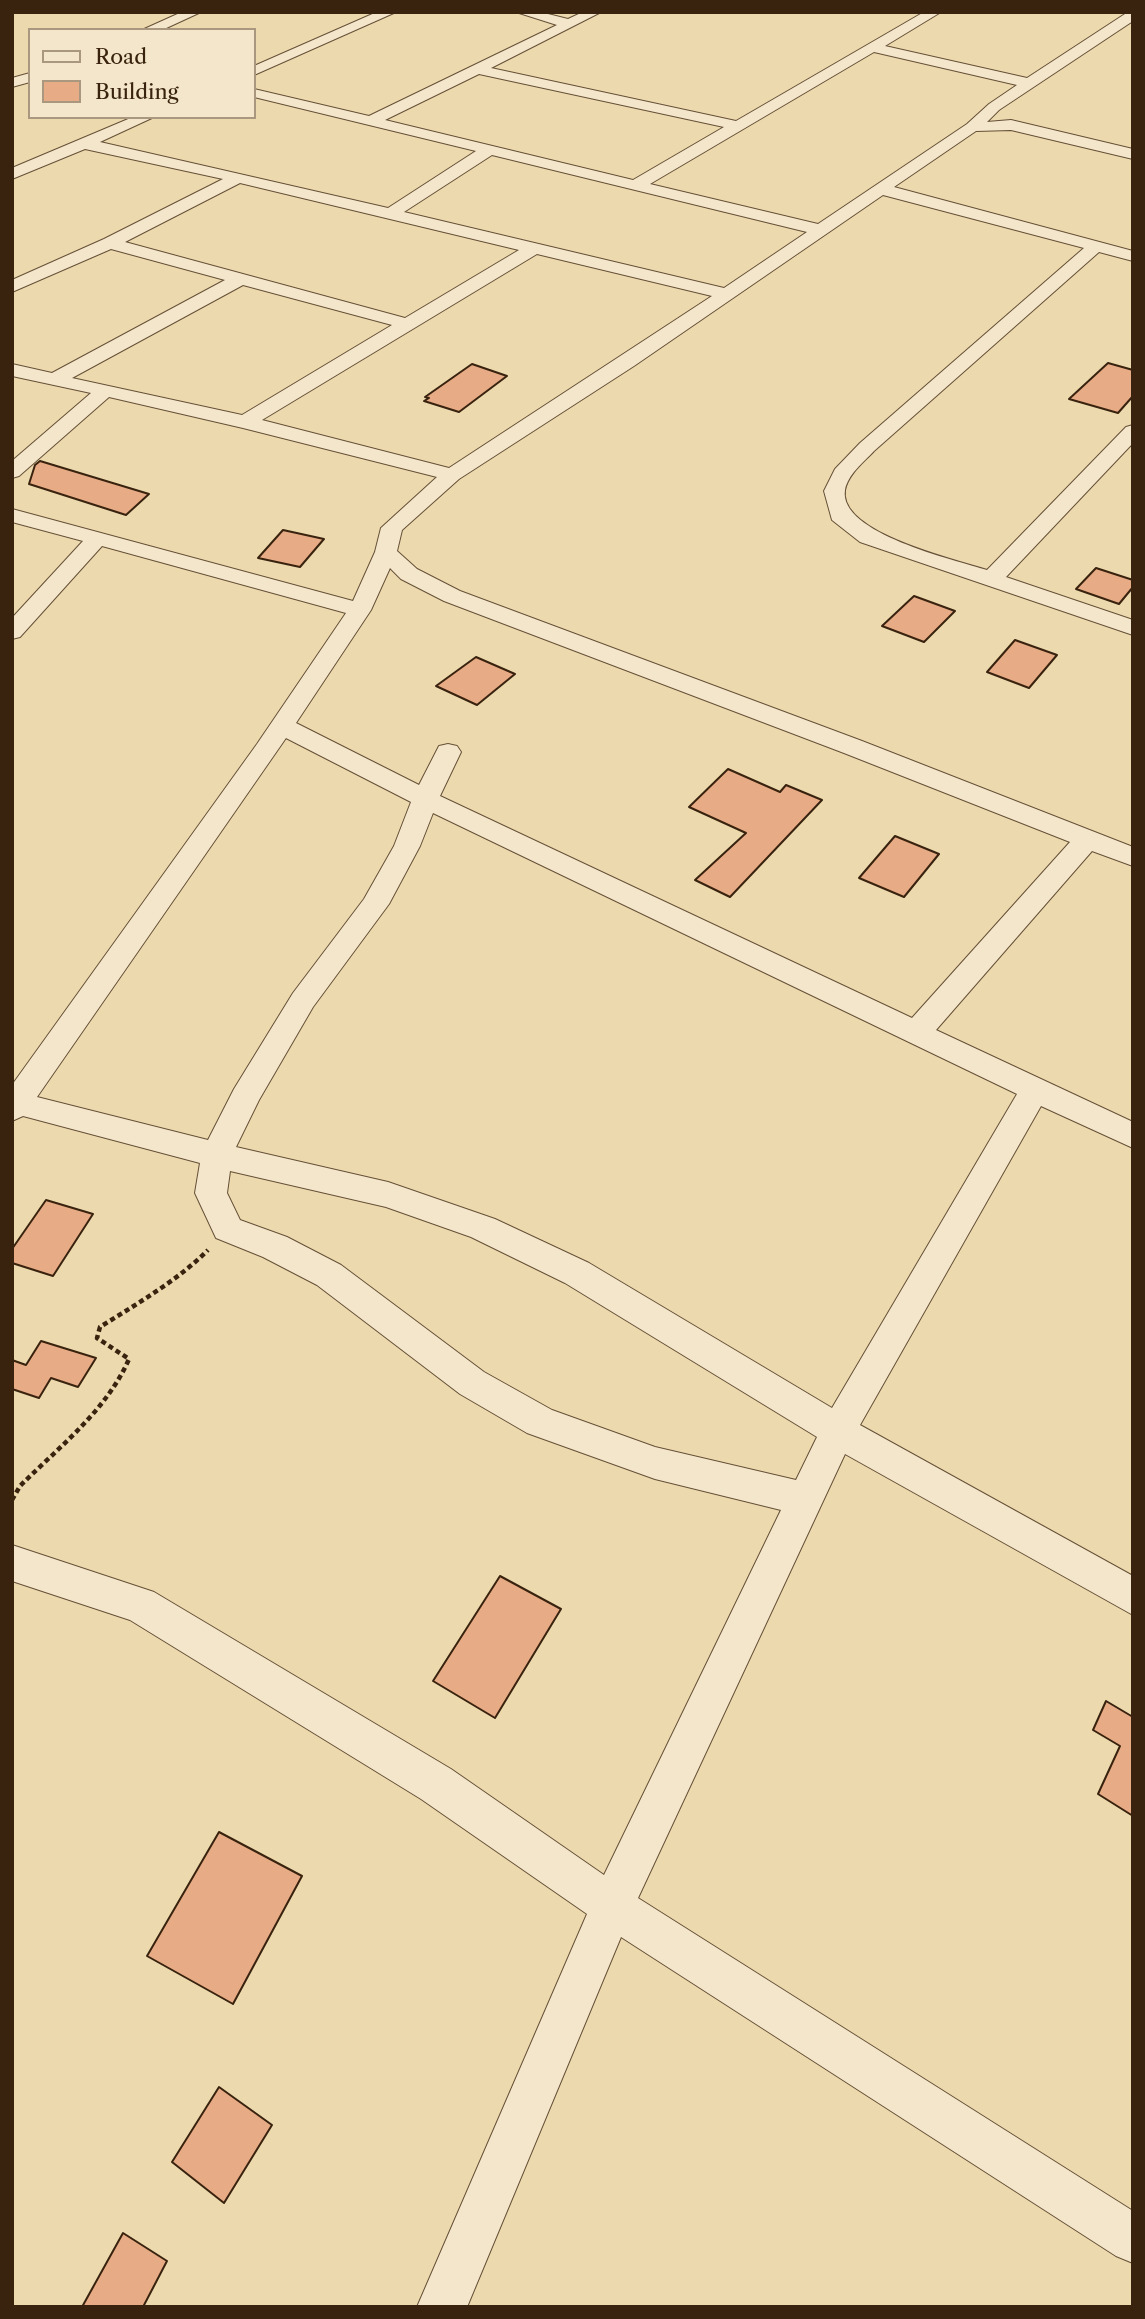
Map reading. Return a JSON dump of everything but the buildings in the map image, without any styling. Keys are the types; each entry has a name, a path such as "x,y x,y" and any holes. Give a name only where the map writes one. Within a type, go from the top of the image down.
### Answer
{"street":[{"path":"154,28 194,12"},
{"path":"256,70 389,12"},
{"path":"523,12 571,24"},
{"path":"371,121 594,12"},
{"path":"638,184 934,12"},
{"path":"1133,15 1028,83 994,107 972,127 727,294 452,475 405,515 393,528 386,552 360,610 282,726 15,1106 388,1195 483,1228 577,1273 838,1431 1133,1597"},
{"path":"873,48 1028,83"},
{"path":"478,69 739,126"},
{"path":"256,93 820,230"},
{"path":"13,173 142,119"},
{"path":"972,127 1011,125 1133,154"},
{"path":"84,144 239,177 727,294"},
{"path":"390,214 491,149"},
{"path":"12,287 110,243 239,177"},
{"path":"881,189 1133,256"},
{"path":"110,243 408,324"},
{"path":"1095,247 867,447 842,473 834,491 839,516 868,537 1133,628"},
{"path":"245,422 534,248"},
{"path":"55,379 242,278"},
{"path":"12,370 245,422 452,475"},
{"path":"12,472 106,390"},
{"path":"991,579 1133,431"},
{"path":"12,515 360,610"},
{"path":"12,632 99,537"},
{"path":"386,552 409,575 452,596 1131,853"},
{"path":"282,726 425,799 1133,1136"},
{"path":"448,752 425,799 407,846 375,904 303,1000 245,1097 217,1155 211,1193 228,1229 275,1247 329,1275 472,1383 540,1422 655,1463 805,1499"},
{"path":"917,1032 1088,838"},
{"path":"442,2307 611,1906 838,1431 1035,1089"},
{"path":"12,1563 140,1605 436,1784 611,1906 1133,2239"}],"path":[{"path":"12,1500 20,1486 89,1417 126,1369 129,1359 125,1353 101,1343 97,1338 100,1327 129,1311 193,1265 228,1229"}]}
